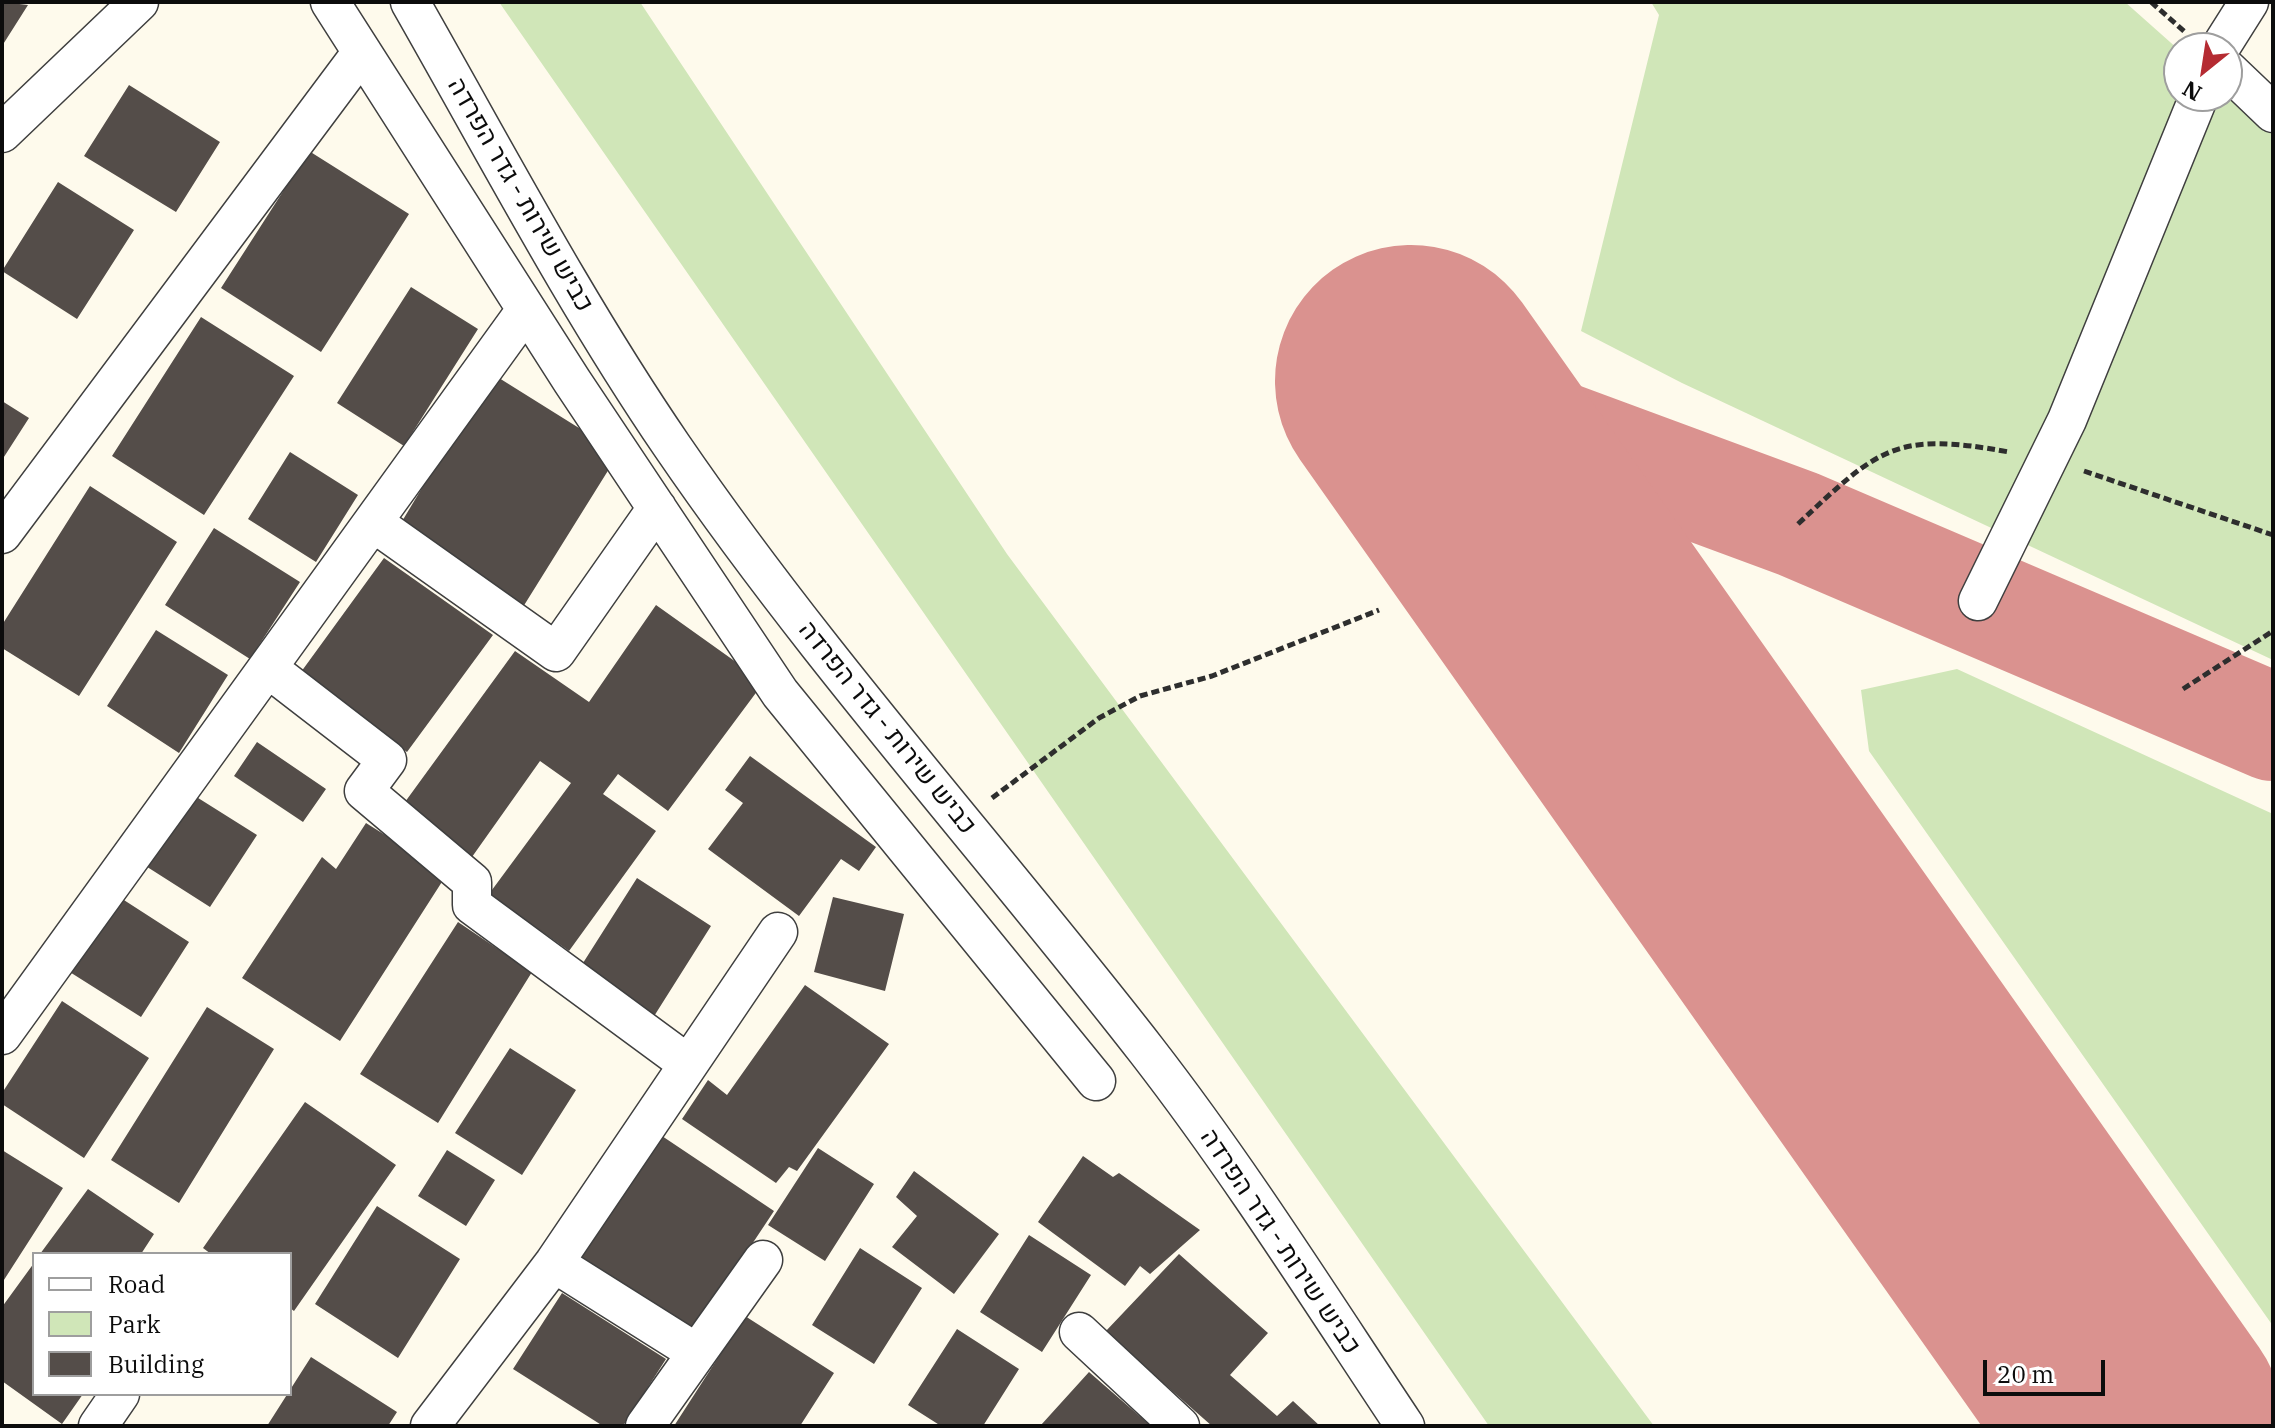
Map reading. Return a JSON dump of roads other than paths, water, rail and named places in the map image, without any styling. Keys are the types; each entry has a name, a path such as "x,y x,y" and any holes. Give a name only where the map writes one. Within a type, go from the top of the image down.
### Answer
{"street":[{"path":"2,133 139,2"},
{"path":"330,2 526,310 780,693 1096,1081"},
{"name":"כביש שירות - גדר הפרדה","path":"410,2 586,311 672,446 832,664 1150,1055 1239,1178 1405,1426"},
{"path":"2218,32 2249,2"},
{"path":"2,534 362,52"},
{"path":"2243,84 2273,113"},
{"path":"1978,601 2067,420 2192,112"},
{"path":"2,1035 526,310"},
{"path":"374,523 556,652 657,508"},
{"path":"269,669 387,760 364,791 472,882 472,905 688,1064"},
{"path":"430,1426 554,1263 778,932"},
{"path":"645,1426 763,1260"},
{"path":"554,1263 697,1353"},
{"path":"1079,1332 1180,1426"},
{"path":"98,1426 119,1396"}]}
